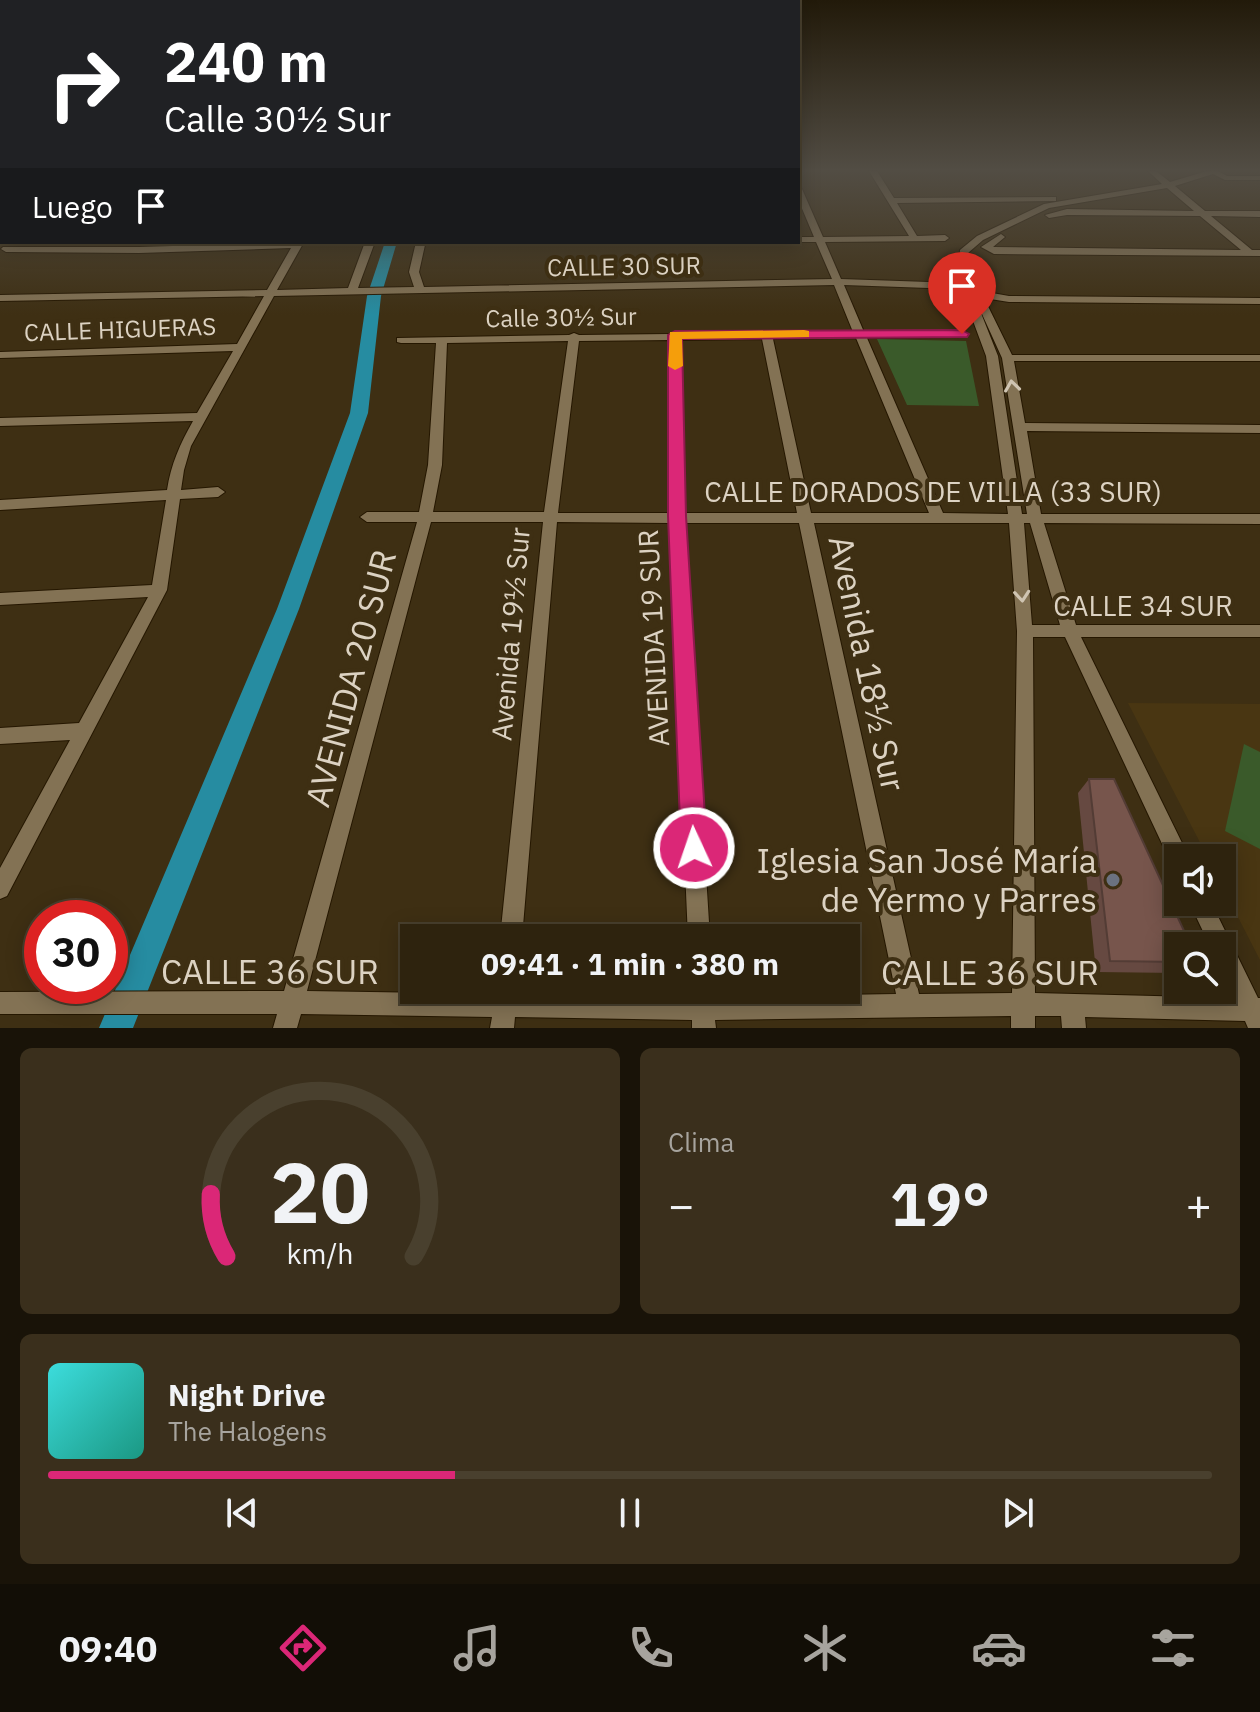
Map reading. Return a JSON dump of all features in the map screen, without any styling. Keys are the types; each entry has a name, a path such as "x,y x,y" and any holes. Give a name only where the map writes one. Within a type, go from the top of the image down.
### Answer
{"street":[{"path":"810,219 938,518"},
{"path":"902,219 915,239"},
{"path":"1020,219 980,238 963,252 992,356 1026,518 1070,631 1172,844"},
{"path":"1038,219 987,245 994,251 1255,253"},
{"path":"1210,219 1255,253 1260,262"},
{"path":"800,240 945,238"},
{"path":"3,250 298,244"},
{"path":"0,889 159,590 176,494 177,470 200,417 298,244"},
{"path":"352,291 369,244"},
{"path":"420,290 414,272 421,244"},
{"name":"CALLE 30 SUR","path":"0,298 837,282 929,285 1009,299 1260,301"},
{"path":"972,292 1008,358 1026,518 1023,1028"},
{"name":"Avenida 18½ Sur","path":"766,334 910,1005"},
{"name":"Calle 30½ Sur","path":"401,340 962,334"},
{"name":"AVENIDA 19 SUR","path":"675,335 677,516 698,924"},
{"name":"Avenida 19½ Sur","path":"512,924 551,516 574,336"},
{"name":"AVENIDA 20 SUR","path":"285,1028 425,517 435,465 442,339"},
{"name":"CALLE HIGUERAS","path":"0,355 242,347"},
{"path":"1008,358 1260,358"},
{"path":"0,422 200,417"},
{"path":"1018,427 1260,429"},
{"path":"0,505 218,492"},
{"name":"CALLE DORADOS DE VILLA (33 SUR)","path":"367,517 1260,519"},
{"path":"0,599 159,590"},
{"name":"CALLE 34 SUR","path":"1025,631 1260,631"},
{"path":"0,736 85,731"},
{"path":"1236,976 1257,1016"},
{"name":"CALLE 36 SUR","path":"0,1003 149,1005 292,1002 504,1009 1023,1004 1073,1017 1257,1016"}],"shaded area":[{"path":"1128,703 1260,704 1260,960 1236,913 1236,844 1201,844"}],"green space":[{"path":"877,339 966,341 979,406 907,405"},
{"path":"1244,744 1260,752 1260,849 1225,831"}],"building":[{"name":"Iglesia San José María de Yermo y Parres","path":"1089,779 1114,779 1164,887 1164,916 1177,916 1185,932 1164,932 1164,962 1110,961"}],"waterway":[{"path":"116,1028 288,609 359,413 374,296 390,244"}],"slow traffic":[{"path":"675,366 675,335 804,334"}],"place":[{"name":"Iglesia San José María de Yermo y Parres","path":"1113,880"}],"route":[{"path":"694,848 677,516 675,335 962,334"}]}
